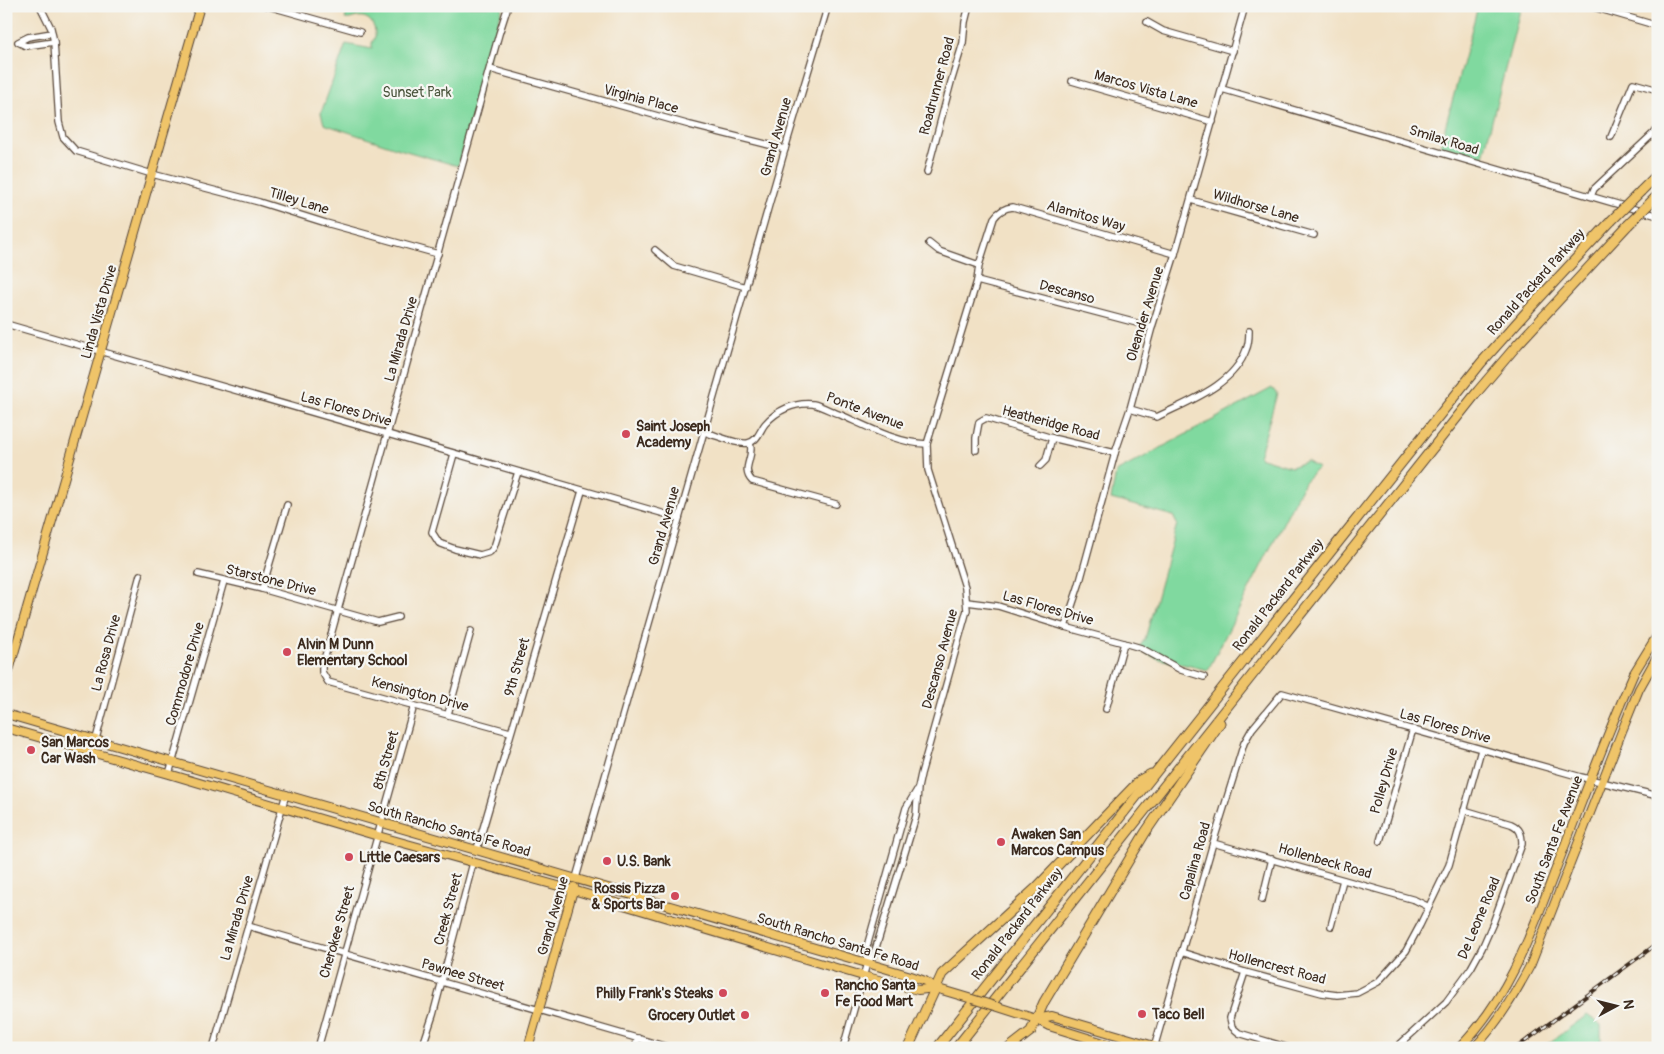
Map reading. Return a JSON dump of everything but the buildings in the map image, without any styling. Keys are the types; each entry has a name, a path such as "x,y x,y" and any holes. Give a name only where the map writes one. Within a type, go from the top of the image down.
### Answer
{"highway":[{"name":"Ronald Packard Parkway","path":"937,1048 1481,363 1610,221 1658,174"},
{"name":"Ronald Packard Parkway","path":"958,1048 978,1020 1478,390 1518,344 1658,195"},
{"path":"1009,1048 1031,1031 1044,1002 1145,833 1257,669"},
{"path":"908,1048 942,974 1036,888 1140,780 1157,770"}],"main road":[{"name":"Linda Vista Drive","path":"6,681 200,6"},
{"name":"South Santa Fe Avenue","path":"1459,1048 1495,1004 1520,959 1624,696 1646,651 1658,634"},
{"name":"South Santa Fe Avenue","path":"1474,1048 1493,1026 1514,996 1531,964 1639,689 1658,655"},
{"name":"South Rancho Santa Fe Road","path":"6,714 867,963 924,981 935,988"},
{"name":"South Rancho Santa Fe Road","path":"6,728 378,836 573,890 863,976 918,990 935,988"},
{"name":"Grand Avenue","path":"528,1048 576,878"},
{"path":"639,910 659,907 662,903"},
{"path":"935,988 1036,1018 1049,1026 1120,1048"},
{"path":"1036,1018 1052,1016 1157,1047"}],"street":[{"path":"40,6 54,42 58,112 64,137 76,151 152,174"},
{"path":"268,6 360,32"},
{"path":"295,14 297,6"},
{"name":"La Mirada Drive","path":"325,678 322,668 508,6"},
{"name":"Roadrunner Road","path":"926,172 963,43 969,6"},
{"name":"Oleander Avenue","path":"1065,627 1079,585 1152,327 1191,200 1245,6"},
{"path":"1590,6 1658,26"},
{"name":"Grand Avenue","path":"576,878 826,12"},
{"path":"1147,22 1163,31 1233,51"},
{"path":"52,33 28,37 18,42 26,46 54,42"},
{"name":"Virginia Place","path":"490,69 697,127 785,149"},
{"name":"Marcos Vista Lane","path":"1072,81 1213,122"},
{"path":"1611,137 1633,83 1658,90"},
{"name":"Smilax Road","path":"1222,89 1658,216"},
{"path":"1590,196 1594,189 1658,129"},
{"name":"Tilley Lane","path":"152,174 259,202 438,254"},
{"name":"Wildhorse Lane","path":"1191,200 1314,235"},
{"name":"Alamitos Way","path":"994,218 1005,208 1013,207 1175,254"},
{"name":"Descanso Avenue","path":"843,1048 867,963 874,954 912,832 916,816 918,788 964,623 967,602 966,587 928,470 927,444 977,281 979,265 994,218"},
{"path":"930,244 939,251 979,265"},
{"path":"655,250 674,266 746,287"},
{"name":"Descanso","path":"977,281 1152,327"},
{"name":"Las Flores Drive","path":"6,324 679,518"},
{"path":"1130,409 1157,417 1217,385 1237,366 1246,352 1249,331"},
{"name":"Ponte Avenue","path":"750,443 755,440 764,425 774,414 796,405 812,404 884,434 916,444 927,444"},
{"name":"Heatheridge Road","path":"976,450 979,422 986,418 1052,438 1116,453"},
{"path":"704,432 742,443 750,443 752,447 746,470 748,476 756,483 836,504"},
{"path":"1040,466 1046,460 1052,438"},
{"path":"454,454 432,532 439,543 456,550 480,554 490,552 494,547 518,472"},
{"name":"9th Street","path":"477,850 582,491"},
{"path":"262,589 287,505"},
{"name":"La Rosa Drive","path":"96,739 140,574"},
{"name":"Starstone Drive","path":"198,574 262,589 378,622 398,617"},
{"name":"Commodore Drive","path":"169,774 224,581"},
{"name":"Las Flores Drive","path":"967,602 998,606 1141,648 1180,670 1204,678"},
{"path":"448,714 471,630"},
{"path":"1106,709 1124,643"},
{"name":"Kensington Drive","path":"325,678 328,682 510,732"},
{"name":"Las Flores Drive","path":"1282,693 1590,780 1658,796"},
{"name":"Capalina Road","path":"1157,1047 1213,843 1244,743 1252,729 1282,693"},
{"name":"8th Street","path":"381,823 413,709 411,704"},
{"name":"Polley Drive","path":"1380,841 1413,729"},
{"name":"Hollencrest Road","path":"1182,952 1322,993 1337,995 1357,993 1378,982 1406,951 1449,866 1481,750"},
{"path":"867,963 866,950 906,808 918,788"},
{"name":"La Mirada Drive","path":"214,1047 286,794"},
{"name":"De Leone Road","path":"1396,1048 1446,1002 1471,968 1493,923 1522,844 1522,837 1518,827 1464,810"},
{"name":"Cherokee Street","path":"318,1048 381,823"},
{"name":"Hollenbeck Road","path":"1213,843 1415,900 1429,907"},
{"path":"1262,900 1272,859"},
{"name":"Creek Street","path":"422,1048 434,1015 473,863"},
{"path":"1331,926 1343,880"},
{"name":"Pawnee Street","path":"248,926 671,1048"},
{"path":"1245,972 1230,1018 1232,1027 1239,1033 1289,1048"},
{"path":"635,1048 638,1038"},
{"path":"1655,1048 1658,1041"}],"green space":[{"name":"Sunset Park","path":"349,6 503,6 458,166 324,124 321,113 346,44 372,49 375,37 373,25 369,20 362,17 345,19"},
{"path":"1478,6 1521,6 1483,157 1440,146"},
{"path":"1272,388 1277,394 1259,457 1291,467 1307,461 1318,468 1304,482 1208,670 1159,659 1137,650 1145,639 1177,524 1173,516 1111,499 1116,472"},
{"path":"1587,1015 1601,1025 1601,1048 1542,1048"}],"railway":[{"path":"1516,1048 1658,943"}],"place":[{"name":"Saint Joseph Academy","path":"626,434"},
{"name":"Alvin M Dunn Elementary School","path":"287,652"},
{"name":"San Marcos Car Wash","path":"31,750"},
{"name":"Awaken San Marcos Campus","path":"1001,842"},
{"name":"Little Caesars","path":"349,857"},
{"name":"U.S. Bank","path":"607,861"},
{"name":"Rossis Pizza & Sports Bar","path":"675,896"},
{"name":"Philly Frank's Steaks","path":"723,993"},
{"name":"Rancho Santa Fe Food Mart","path":"825,993"},
{"name":"Taco Bell","path":"1142,1014"},
{"name":"Grocery Outlet","path":"745,1015"}]}
